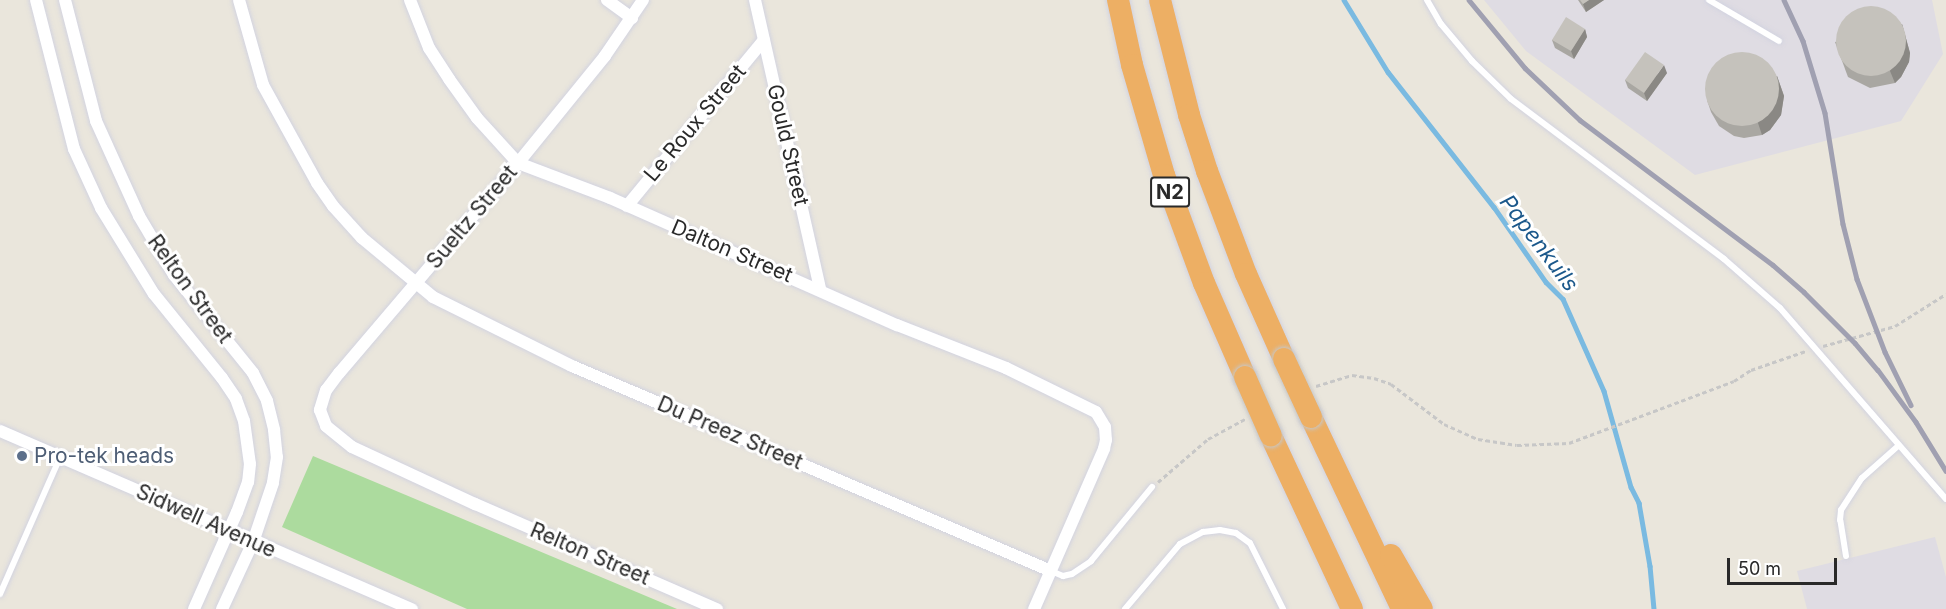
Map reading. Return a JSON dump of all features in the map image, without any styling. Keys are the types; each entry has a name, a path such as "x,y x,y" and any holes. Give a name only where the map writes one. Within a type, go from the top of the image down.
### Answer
{"highway":[{"name":"N2","path":"1118,0 1132,65 1164,175 1204,283 1291,483 1352,609"},
{"name":"N2","path":"1160,0 1186,105 1207,171 1246,274 1402,609"},
{"path":"1313,422 1422,609"},
{"path":"1291,483 1345,609"}],"street":[{"name":"Relton Street","path":"36,0 74,149 101,208 154,294 222,378 236,399 244,421 250,464 248,482 229,532"},
{"name":"Du Preez Street","path":"239,0 263,85 317,183 333,206 362,238 414,284 452,308 572,366 1051,571"},
{"name":"Dalton Street","path":"410,0 429,48 449,79 477,118 518,163 627,206 820,289 897,325 1006,368 1089,407 1102,419 1107,440 1051,571"},
{"path":"607,0 632,18"},
{"name":"Sueltz Street","path":"334,435 322,419 320,410 326,390 366,339 518,163 632,18 643,0"},
{"name":"Gould Street","path":"755,0 820,289"},
{"name":"Relton Street","path":"68,1 96,121 139,216 174,275 253,373 267,401 277,457 273,483 253,542"},
{"name":"Le Roux Street","path":"627,206 764,40"},
{"name":"Sidwell Avenue","path":"0,431 229,532 412,609"},
{"name":"Relton Street","path":"334,435 384,464 717,609"},
{"path":"194,609 229,532"},
{"path":"222,609 253,542"},
{"path":"1034,609 1051,571"}],"lane":[{"path":"1427,0 1441,24 1472,61 1511,99 1724,260 1780,308 1946,499"},
{"path":"1709,0 1779,41"},
{"path":"1846,556 1840,520 1841,510 1862,478 1898,446"},
{"path":"0,594 60,457"},
{"path":"1051,571 1063,576 1072,574 1091,561 1152,487"},
{"path":"1125,609 1180,544 1203,532 1220,530 1236,533 1250,543 1283,609"}],"path":[{"path":"1314,386 1352,375 1374,378 1391,384 1444,424 1497,444 1569,443 1662,410"},
{"path":"1152,487 1208,440 1255,414"}],"shaded area":[{"path":"1484,0 1932,0 1943,54 1901,121 1695,175 1526,51"},
{"path":"1935,537 1946,577 1946,609 1807,609 1797,571"}],"green space":[{"path":"313,456 677,609 467,609 282,527"}],"building":[{"path":"1871,6 1884,9 1896,16 1903,28 1906,41 1903,54 1896,66 1884,73 1871,76 1858,73 1846,66 1839,54 1836,41 1839,28 1846,16 1858,9"},
{"path":"1566,17 1585,29 1571,51 1552,40"},
{"path":"1645,52 1664,65 1644,93 1625,80"},
{"path":"1742,52 1756,55 1768,63 1776,75 1779,89 1776,103 1768,115 1756,123 1742,126 1728,123 1716,115 1708,103 1705,89 1708,75 1716,63 1728,55"}],"waterway":[{"name":"Papenkuils","path":"1344,0 1388,72 1494,207 1546,282 1563,299 1604,391 1631,487 1639,503 1650,566 1654,609"}],"railway":[{"path":"1469,0 1525,68 1580,120 1773,265 1804,292 1855,343 1878,370 1916,422 1946,471"},
{"path":"1784,0 1803,41 1825,113 1843,224 1857,279 1885,352 1911,405"}],"place":[{"name":"Pro-tek heads","path":"22,456"}]}
